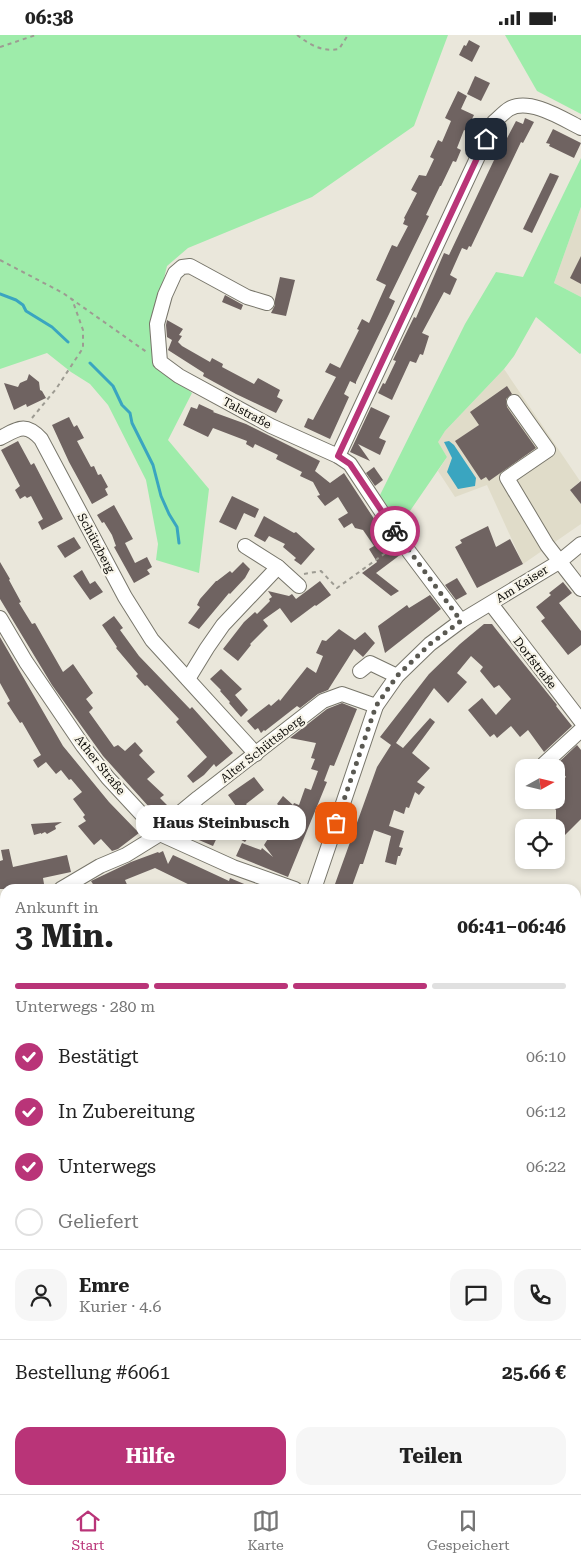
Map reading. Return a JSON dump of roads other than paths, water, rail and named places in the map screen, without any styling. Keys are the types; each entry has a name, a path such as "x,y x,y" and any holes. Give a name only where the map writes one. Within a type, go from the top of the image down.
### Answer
{"street":[{"path":"338,456 494,122 510,108 523,105 538,108 581,127"},
{"name":"Talstraße","path":"267,303 247,297 190,266 182,267 175,273 165,295 157,324 160,362 179,376 271,426 338,456 350,464 401,541 461,621"},
{"path":"514,402 548,450 507,478 547,545 581,589"},
{"name":"Schützberg","path":"0,438 25,428 34,431 41,439 140,623 152,640 256,754"},
{"name":"Am Kaiser","path":"316,884 376,706 397,676 430,644 461,621 559,562 581,544"},
{"path":"245,546 278,567 299,586"},
{"path":"188,679 224,625 278,567"},
{"name":"Dorfstraße","path":"491,604 581,721"},
{"name":"Ather Straße","path":"0,618 42,687 83,746 108,778 160,834 233,867 282,884"},
{"path":"360,671 370,663 397,676"},
{"name":"Alter Schüttsberg","path":"78,884 100,866 141,847 160,834 175,817 323,701 342,694 376,706"},
{"path":"549,759 581,730"}],"water":[{"path":"449,441 454,445 476,478 475,486 458,489 447,472 452,458 444,442"}],"waterway":[{"path":"0,294 16,300 23,305 26,311 52,327 68,342"},
{"path":"90,363 113,386 122,405 130,413 132,423 153,465 161,496 177,527 179,543"}],"place":[{"name":"Haus Steinbusch","path":"336,823"}]}
